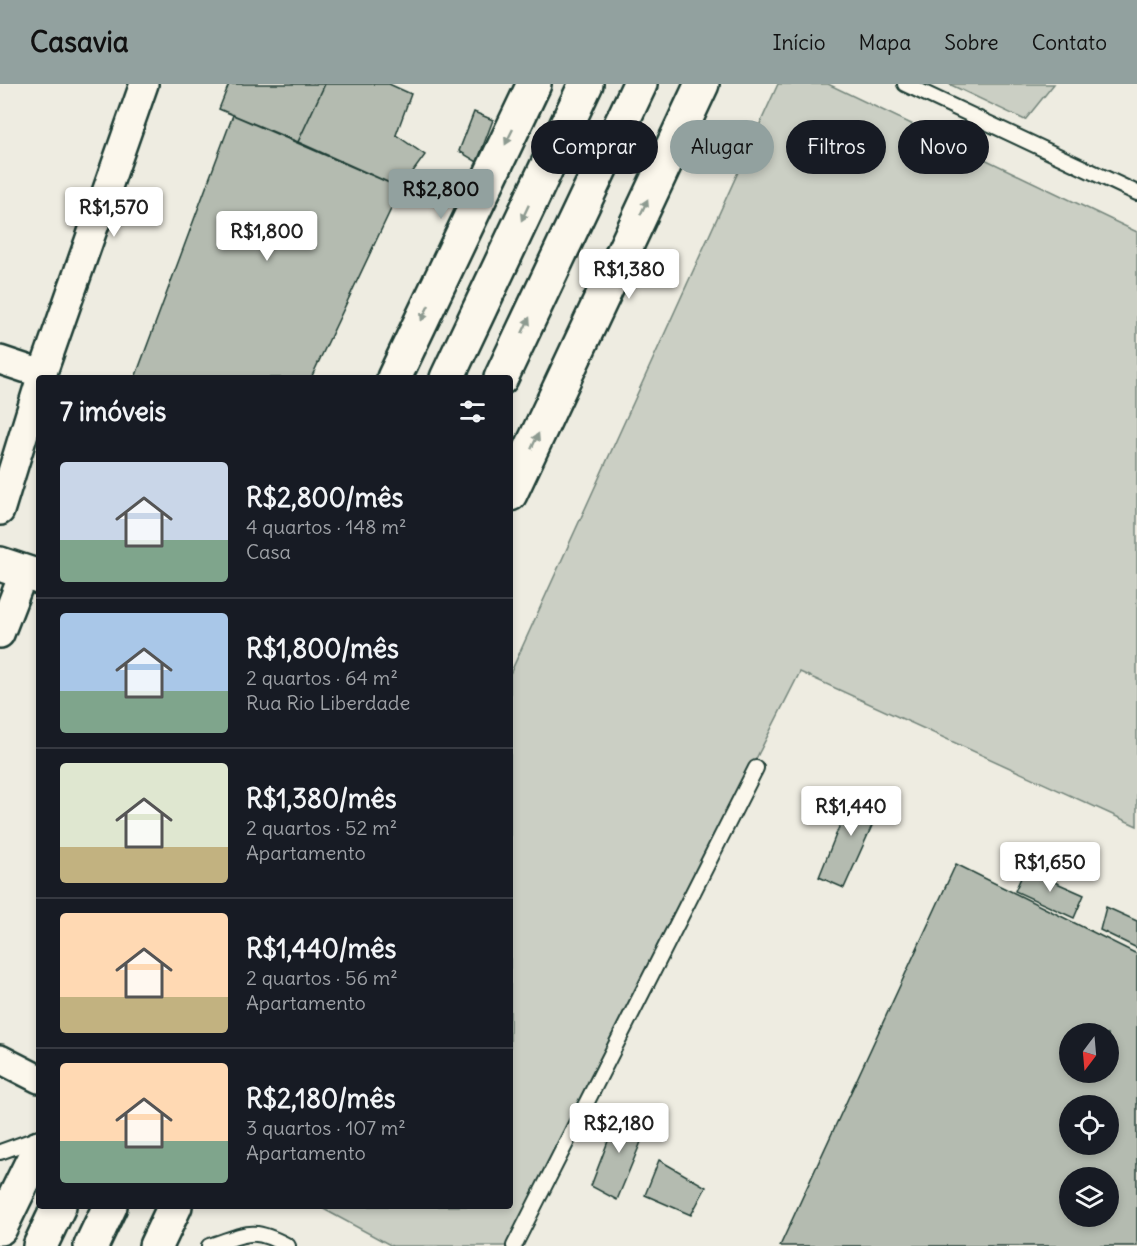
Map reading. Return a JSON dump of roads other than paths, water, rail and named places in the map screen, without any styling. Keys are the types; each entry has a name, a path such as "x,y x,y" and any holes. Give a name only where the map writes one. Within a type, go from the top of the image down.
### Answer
{"main road":[{"path":"395,375 534,84"},
{"path":"448,375 586,84"},
{"path":"502,375 640,84"},
{"path":"513,488 702,84"},
{"path":"0,1228 36,1154"},
{"path":"40,1246 58,1209"},
{"path":"91,1246 109,1209"},
{"path":"156,1246 174,1209"}],"street":[{"path":"42,375 144,84"},
{"path":"0,360 36,376"},
{"path":"0,511 36,394"},
{"path":"0,634 21,571"},
{"path":"0,1059 36,1077"}],"lane":[{"path":"905,84 1137,193"},
{"path":"514,1246 756,768"},
{"path":"0,1152 36,1139"},
{"path":"209,1246 248,1233 258,1233 270,1236 288,1246"}]}
